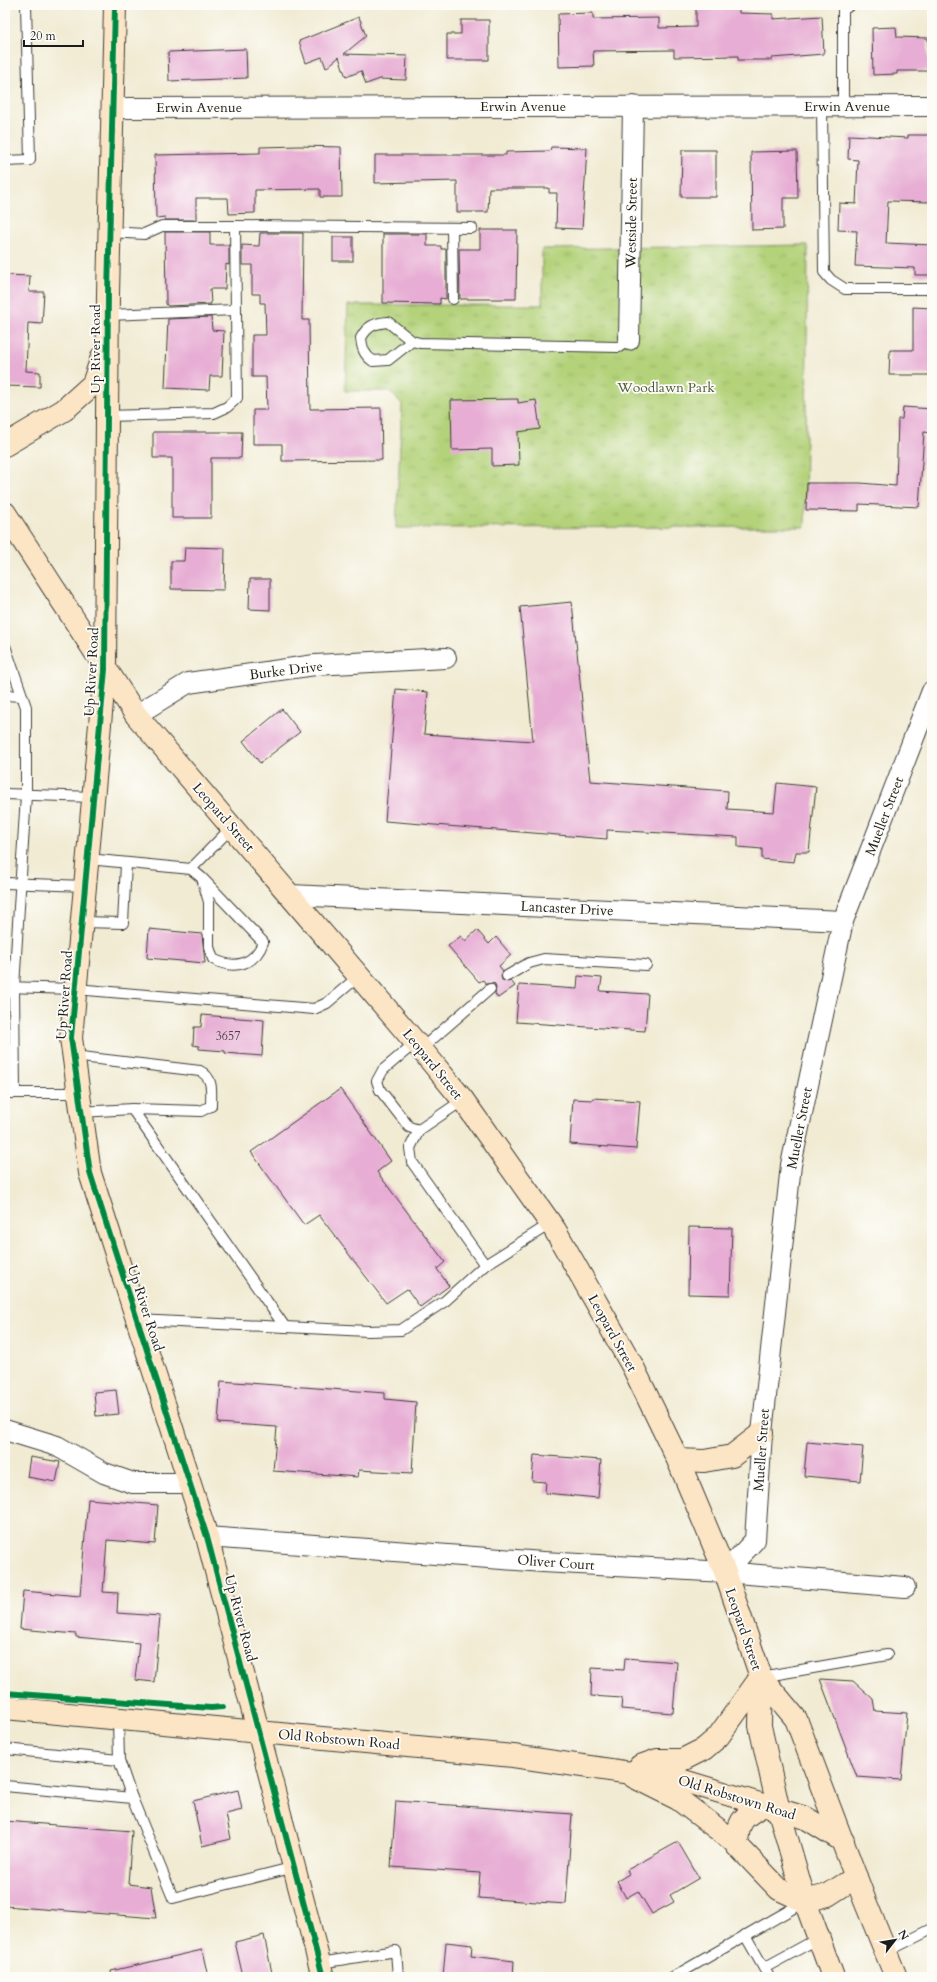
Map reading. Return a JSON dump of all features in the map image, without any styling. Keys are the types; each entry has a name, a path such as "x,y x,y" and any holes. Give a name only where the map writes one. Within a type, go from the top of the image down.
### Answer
{"street":[{"name":"Up River Road","path":"115,5 107,340 105,670 71,1038 90,1173 207,1537 322,1970"},
{"name":"Westside Street","path":"629,340 633,106"},
{"name":"Erwin Avenue","path":"113,108 932,106"},
{"path":"5,445 64,410 93,384 107,340"},
{"name":"Leopard Street","path":"5,513 105,670 136,715 291,895 463,1100 550,1224 633,1367 678,1460 725,1572 761,1677 760,1726 771,1808 832,1977"},
{"name":"Burke Drive","path":"136,715 188,683 315,665 446,658"},
{"name":"Mueller Street","path":"725,1572 755,1540 762,1433 791,1165 843,921 932,691"},
{"name":"Lancaster Drive","path":"291,895 843,921"},
{"path":"5,1430 57,1446 104,1473 133,1483 190,1483"},
{"path":"678,1460 704,1461 732,1456 762,1433"},
{"name":"Oliver Court","path":"207,1537 544,1562 725,1572 905,1587"},
{"path":"624,1772 657,1760 682,1760 704,1750 718,1737 761,1677"},
{"name":"Leopard Street","path":"761,1677 796,1719 896,1977"},
{"name":"Old Robstown Road","path":"5,1708 513,1756 624,1772 664,1775 806,1818 843,1841"},
{"name":"Old Robstown Road","path":"624,1772 678,1799 737,1846 779,1889 805,1901"},
{"path":"737,1846 738,1827 744,1816 771,1808"},
{"path":"805,1901 828,1895 856,1877"}],"lane":[{"path":"5,161 30,160 26,5"},
{"path":"842,106 843,10 850,5"},
{"path":"822,106 824,272 831,280 845,289 932,289"},
{"path":"110,232 144,234 162,226 472,228"},
{"path":"107,416 214,413 227,407 237,398 235,226"},
{"path":"452,228 453,299"},
{"path":"108,314 236,310"},
{"path":"412,341 388,360 373,361 367,356 362,347 361,338 369,327 378,323 388,322 412,341 420,343 619,347 629,340"},
{"path":"5,646 26,707 26,795 9,987 10,1093 132,1110 201,1111 211,1106 211,1081 207,1074 200,1071 73,1056"},
{"path":"5,695 22,696"},
{"path":"5,794 93,797"},
{"path":"191,869 232,827"},
{"path":"88,859 126,864 191,869 202,878 263,942 259,954 245,964 222,964 213,959 209,947 209,902 202,878"},
{"path":"82,922 123,924 126,864"},
{"path":"5,883 85,886"},
{"path":"507,976 529,963 544,959 646,965"},
{"path":"9,987 76,989 314,1009 327,1003 359,976"},
{"path":"420,1130 409,1126 380,1090 377,1081 383,1070 418,1045 490,988"},
{"path":"463,1100 420,1130 410,1148 412,1162 485,1265"},
{"path":"132,1110 285,1327"},
{"path":"137,1320 368,1331 401,1330 445,1301 485,1265 550,1224"},
{"path":"761,1677 888,1655"},
{"path":"118,1719 119,1760 132,1798 172,1898 295,1868"},
{"path":"5,1749 119,1760"},
{"path":"5,1786 132,1798"},
{"path":"672,1977 805,1901"},
{"path":"886,1952 932,1929"},
{"path":"745,1935 766,1972 819,1938"},
{"path":"322,1970 396,1952 398,1977"}],"green space":[{"name":"Woodlawn Park","path":"808,245 805,527 396,528 402,404 389,391 345,391 348,305 542,305 542,249"}],"building":[{"path":"696,5 739,5 739,13 773,14 773,19 822,16 824,54 772,58 772,60 738,60 738,56 674,57 674,50 593,51 594,66 559,67 558,14 593,13 593,19 659,18 659,28 696,27"},
{"path":"359,17 366,36 344,54 407,56 406,80 380,79 366,84 361,71 346,77 339,57 326,68 322,57 306,63 299,41"},
{"path":"461,20 489,20 489,60 447,60 447,34 461,34"},
{"path":"896,27 897,37 928,38 928,71 897,71 897,74 873,75 872,28"},
{"path":"246,49 247,78 169,81 168,52"},
{"path":"849,135 908,138 908,135 932,135 932,202 888,201 886,243 932,245 932,275 915,275 915,268 855,266 857,231 838,230 839,203 856,204 858,160 848,159"},
{"path":"260,147 341,147 342,197 320,197 320,189 255,190 255,213 229,214 228,198 196,198 196,220 165,220 165,217 156,218 155,155 260,153"},
{"path":"551,147 587,148 582,229 556,228 557,193 549,193 549,188 489,188 488,212 457,212 457,181 375,183 375,155 506,155 506,152 550,151"},
{"path":"682,150 716,150 716,197 681,197"},
{"path":"797,151 798,198 783,198 783,229 752,230 751,152"},
{"path":"480,230 517,230 516,299 460,299 459,249 480,249"},
{"path":"165,232 210,232 210,245 229,245 229,265 226,264 225,289 210,289 211,304 168,306 166,304"},
{"path":"260,233 303,233 302,320 309,320 310,409 381,408 382,460 282,461 282,444 253,444 253,410 267,410 266,377 252,377 252,335 266,335 265,303 260,303 260,294 252,294 252,265 242,265 242,245 259,246"},
{"path":"383,234 427,234 427,246 441,246 441,249 446,249 446,299 440,298 440,304 383,303"},
{"path":"333,237 353,237 353,261 333,261"},
{"path":"5,275 30,276 29,292 44,292 42,324 28,323 26,371 40,372 40,387 5,386"},
{"path":"913,307 932,308 932,375 889,375 890,350 913,350"},
{"path":"211,317 212,330 224,331 222,376 210,376 209,390 165,388 168,319"},
{"path":"518,399 518,403 536,400 540,429 518,432 519,465 492,466 492,449 452,450 451,400"},
{"path":"903,407 932,409 932,433 924,432 919,507 859,504 859,511 806,510 807,483 860,483 896,486 898,419 902,419"},
{"path":"153,432 242,432 241,458 211,458 211,518 172,518 172,458 153,458"},
{"path":"185,547 225,548 224,590 171,589 171,561 184,561"},
{"path":"250,579 270,579 270,610 249,609"},
{"path":"572,602 590,781 728,791 727,809 774,812 777,783 816,787 809,852 796,852 794,862 762,859 762,849 738,847 738,837 607,830 607,839 385,821 396,689 428,692 424,734 533,741 520,607"},
{"path":"282,709 300,732 260,763 243,741"},
{"path":"149,929 202,934 205,963 147,958"},
{"path":"477,930 489,944 496,937 511,955 499,966 503,971 501,976 502,980 507,982 511,981 515,986 498,998 495,994 495,984 486,984 483,980 479,982 448,946 461,936 465,941"},
{"path":"578,976 602,978 600,991 648,994 645,1031 516,1022 519,985 577,989"},
{"path":"202,1015 264,1020 262,1056 199,1049 199,1046 193,1045 194,1027 201,1027"},
{"path":"340,1089 391,1161 377,1172 445,1262 437,1269 449,1286 420,1307 407,1289 386,1303 319,1215 304,1225 251,1152"},
{"path":"593,1098 640,1101 636,1149 570,1144 573,1099 592,1100"},
{"path":"689,1227 732,1228 730,1295 688,1294"},
{"path":"221,1381 385,1393 385,1399 416,1402 412,1473 359,1470 358,1477 273,1471 277,1427 218,1423"},
{"path":"116,1390 119,1414 96,1416 94,1392"},
{"path":"807,1442 863,1447 860,1481 804,1476"},
{"path":"534,1455 601,1460 598,1498 545,1493 546,1482 532,1481"},
{"path":"30,1457 60,1462 56,1482 27,1477"},
{"path":"88,1499 158,1505 155,1544 107,1540 103,1592 118,1593 117,1613 160,1616 154,1682 135,1680 139,1643 76,1637 76,1634 20,1629 23,1591 80,1596"},
{"path":"625,1658 677,1662 673,1713 621,1709 622,1698 591,1696 592,1668 624,1670"},
{"path":"820,1679 853,1681 873,1699 875,1711 907,1713 901,1780 857,1777"},
{"path":"238,1790 242,1810 226,1814 231,1839 202,1846 193,1801"},
{"path":"396,1801 572,1814 566,1904 478,1898 480,1873 391,1867"},
{"path":"5,1821 132,1831 128,1884 151,1887 156,1918 5,1906"},
{"path":"678,1842 699,1878 670,1895 674,1902 652,1914 638,1891 626,1898 617,1881 629,1874 627,1870"},
{"path":"264,1935 272,1973 253,1977 243,1977 235,1942"},
{"path":"446,1942 472,1945 471,1956 514,1961 513,1977 443,1977"},
{"path":"202,1950 208,1977 112,1977 111,1971"}],"cycle path":[{"path":"115,5 108,293 105,670 71,1038 90,1173 207,1537 323,1977"},
{"path":"5,1693 211,1708 223,1707"}]}
